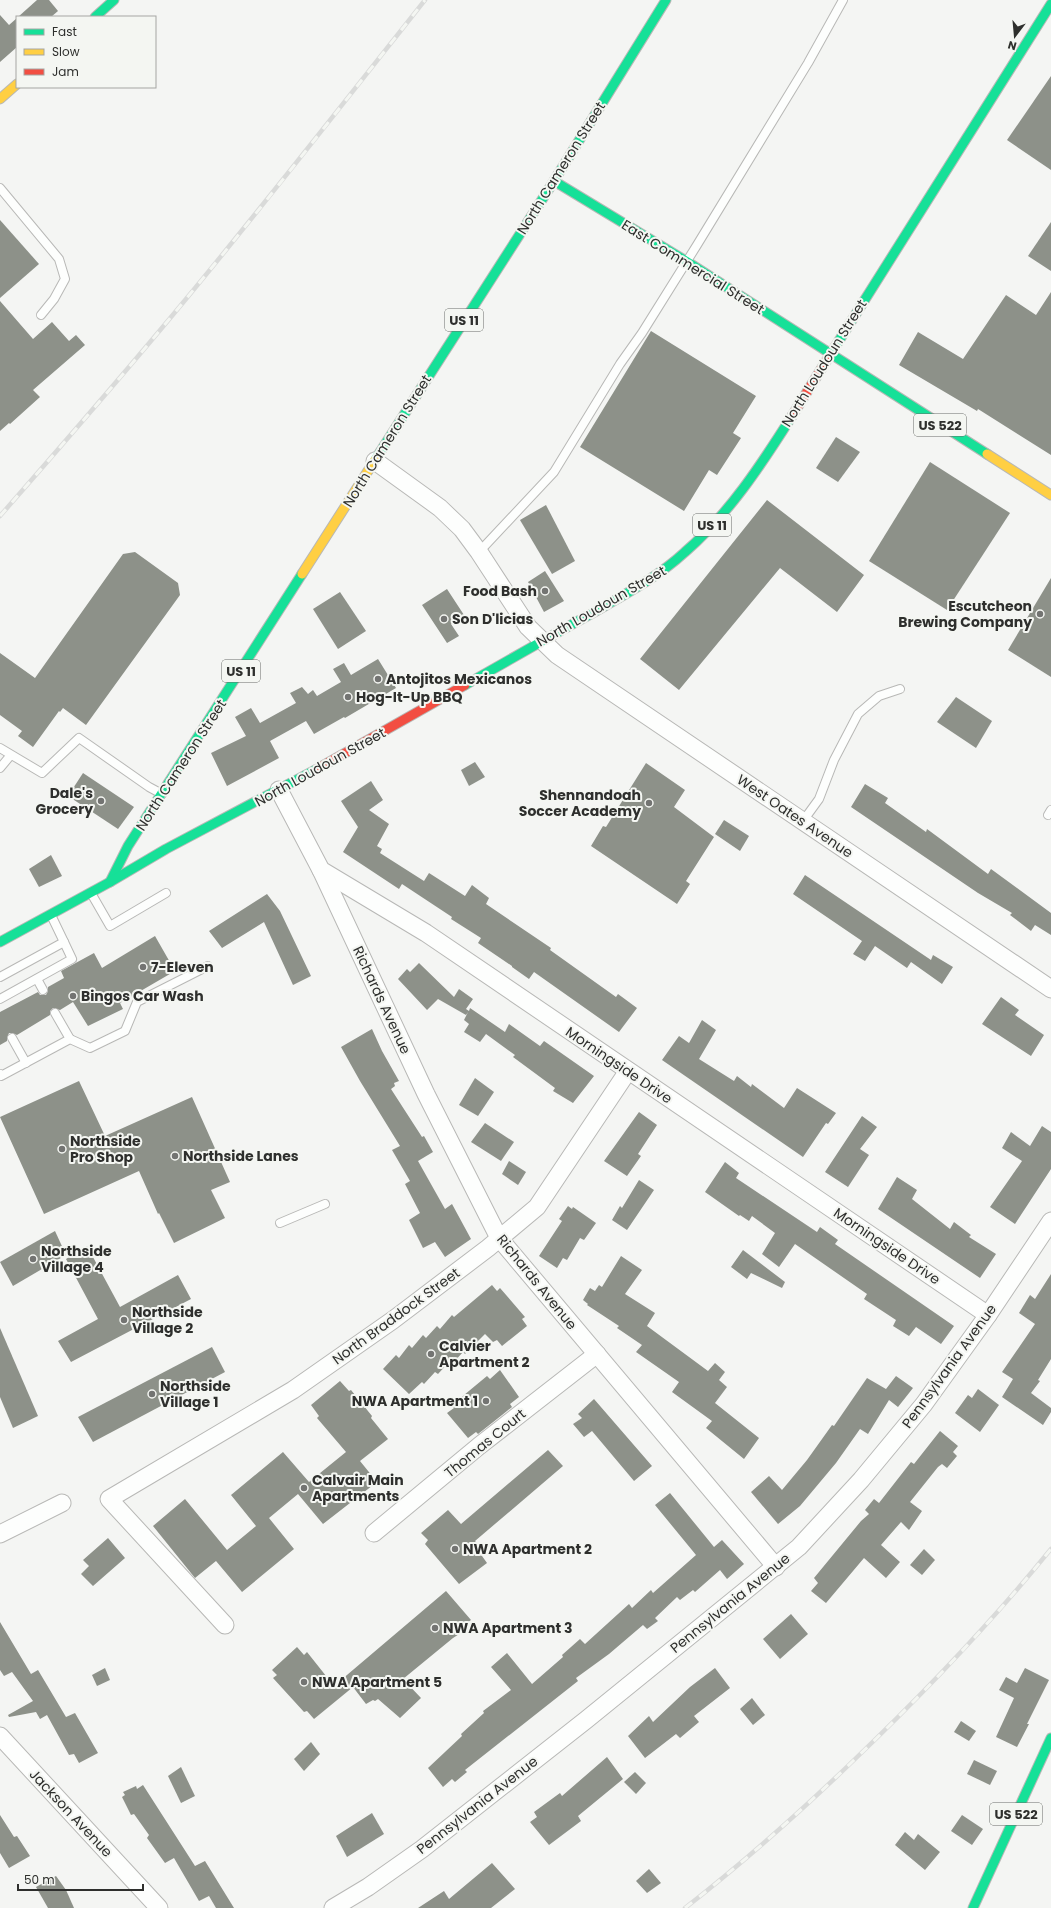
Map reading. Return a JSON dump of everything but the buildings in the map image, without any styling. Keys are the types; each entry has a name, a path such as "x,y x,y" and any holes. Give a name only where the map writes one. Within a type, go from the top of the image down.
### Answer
{"main road":[{"path":"95,16 114,0"},
{"name":"North Cameron Street","path":"110,882 132,840 554,181 666,0"},
{"name":"North Loudoun Street","path":"0,942 110,882 142,855 279,790 630,591 669,566 692,546 736,497 830,355 1051,4"},
{"path":"0,99 16,85"},
{"name":"East Commercial Street","path":"554,181 686,261 830,355"},
{"name":"US 522","path":"830,355 1051,495"},
{"path":"132,840 142,855"},
{"name":"US 522","path":"973,1908 1051,1738"},
{"name":"US 522","path":"976,1908 982,1889"}],"street":[{"name":"West Oates Avenue","path":"375,461 440,508 462,529 479,552 528,627 557,655 1051,989"},
{"path":"279,790 320,870"},
{"name":"Morningside Drive","path":"320,870 426,933 988,1315"},
{"name":"Richards Avenue","path":"320,870 426,1094 499,1238 776,1567"},
{"name":"North Braddock Street","path":"225,1625 108,1499 293,1390 393,1320 537,1207 628,1071"},
{"name":"Pennsylvania Avenue","path":"333,1908 368,1887 428,1844 586,1720 799,1547 861,1480 924,1404 988,1315 1051,1221"},
{"name":"Thomas Court","path":"374,1533 479,1446 597,1354"},
{"path":"0,1534 62,1503"},
{"name":"Jackson Avenue","path":"0,1736 159,1908"}],"lane":[{"path":"479,552 554,472 808,63 843,0"},
{"path":"0,188 59,259 65,279 54,299 41,315"},
{"path":"803,822 819,799 834,760 858,714 879,696 900,689"},
{"path":"0,748 10,756 42,773 79,738 149,787 162,794"},
{"path":"0,768 10,756"},
{"path":"91,893 110,926 166,893"},
{"path":"0,999 72,959 51,915"},
{"path":"0,977 64,942"},
{"path":"55,1013 70,1039 90,1048 125,1031 137,1002 208,966"},
{"path":"37,979 42,990"},
{"path":"12,1038 26,1063"},
{"path":"0,1074 1,1076 70,1039"},
{"path":"280,1224 325,1204"}],"railway":[{"path":"0,516 186,299 425,0"},
{"path":"685,1908 771,1837 879,1736 980,1631 1051,1549"}],"traffic: fast":[{"path":"96,16 114,0"},
{"path":"375,460 554,181 666,0"},
{"path":"830,355 1051,4"},
{"path":"554,181 686,261 987,454"},
{"path":"465,685 626,594 674,561 701,537 730,505 756,471 792,416"},
{"path":"110,882 128,846 302,574"},
{"path":"0,942 110,882 166,849 317,769"},
{"path":"973,1908 1051,1738"}],"traffic: slow":[{"path":"0,99 16,85"},
{"path":"987,454 1051,495"},
{"path":"302,574 375,460"}],"traffic: jam":[{"path":"792,416 830,355"},
{"path":"317,769 465,685"}],"place":[{"name":"Food Bash","path":"545,591"},
{"name":"Escutcheon Brewing Company","path":"1040,614"},
{"name":"Son D'licias","path":"444,619"},
{"name":"Antojitos Mexicanos","path":"378,679"},
{"name":"Hog-It-Up BBQ","path":"348,697"},
{"name":"Dale's Grocery","path":"101,801"},
{"name":"Shennandoah Soccer Academy","path":"649,803"},
{"name":"7-Eleven","path":"143,967"},
{"name":"Bingos Car Wash","path":"73,996"},
{"name":"Northside Pro Shop","path":"62,1149"},
{"name":"Northside Lanes","path":"175,1156"},
{"name":"Northside Village 4","path":"33,1259"},
{"name":"Northside Village 2","path":"124,1320"},
{"name":"Calvier Apartment 2","path":"431,1354"},
{"name":"Northside Village 1","path":"152,1394"},
{"name":"NWA Apartment 1","path":"486,1401"},
{"name":"Calvair Main Apartments","path":"304,1488"},
{"name":"NWA Apartment 2","path":"455,1549"},
{"name":"NWA Apartment 3","path":"435,1628"},
{"name":"NWA Apartment 5","path":"304,1682"}]}
